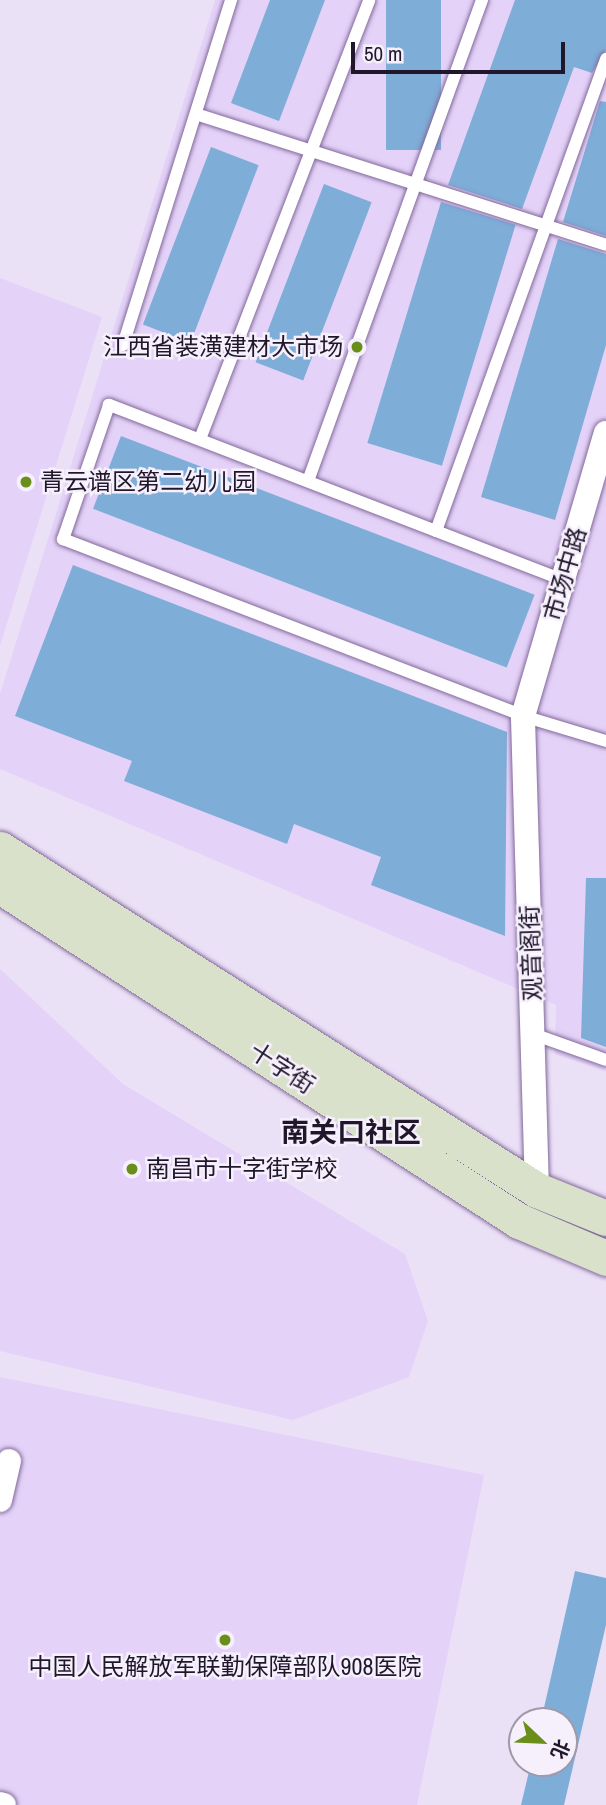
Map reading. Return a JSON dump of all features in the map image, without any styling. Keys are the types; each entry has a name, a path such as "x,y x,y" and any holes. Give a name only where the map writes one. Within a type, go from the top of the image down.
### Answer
{"main road":[{"name":"十字街","path":"0,849 537,1190 606,1218"},
{"name":"十字街","path":"0,886 519,1221 606,1258"}],"street":[{"name":"市场中路","path":"523,716 606,433"},
{"name":"观音阁街","path":"523,716 537,1190"},
{"path":"0,1500 9,1461"}],"lane":[{"path":"123,345 231,0"},
{"path":"200,439 369,0"},
{"path":"308,481 482,0"},
{"path":"436,531 606,59"},
{"path":"196,114 606,245"},
{"path":"563,580 109,405 63,539 523,716 606,741"},
{"path":"533,1034 606,1060"}],"shaded area":[{"name":"江西省装潢建材大市场","path":"215,0 606,0 606,1071 555,1054 556,1005 0,769 0,694"},
{"name":"青云谱区第二幼儿园","path":"0,278 102,317 0,646"},
{"name":"南昌市十字街学校","path":"0,969 123,1084 405,1254 428,1321 409,1377 293,1420 0,1351"},
{"name":"中国人民解放军联勤保障部队908医院","path":"0,1377 484,1475 417,1805 0,1805"}],"building":[{"path":"270,0 325,0 279,121 231,103"},
{"path":"386,0 441,0 441,150 386,150"},
{"path":"515,0 606,0 606,50 592,73 574,67 522,209 448,185"},
{"path":"600,101 606,102 606,236 563,222"},
{"path":"211,147 259,165 191,343 143,324"},
{"path":"324,184 372,202 303,381 256,362"},
{"path":"441,202 516,225 442,466 367,443"},
{"path":"558,239 606,254 606,345 555,520 481,497"},
{"path":"121,436 535,595 507,668 93,509"},
{"path":"73,565 507,732 505,936 371,885 381,857 294,824 287,844 124,781 132,761 15,716"},
{"path":"586,878 606,878 606,1047 581,1038"},
{"path":"575,1571 606,1578 606,1625 578,1745 578,1707 544,1707"},
{"path":"528,1777 571,1777 564,1805 521,1805"}],"place":[{"name":"江西省装潢建材大市场","path":"357,347"},
{"name":"青云谱区第二幼儿园","path":"26,482"},
{"name":"南昌市十字街学校","path":"132,1169"},
{"name":"中国人民解放军联勤保障部队908医院","path":"225,1640"}],"district":[{"name":"南关口社区","path":"351,1132"}]}
